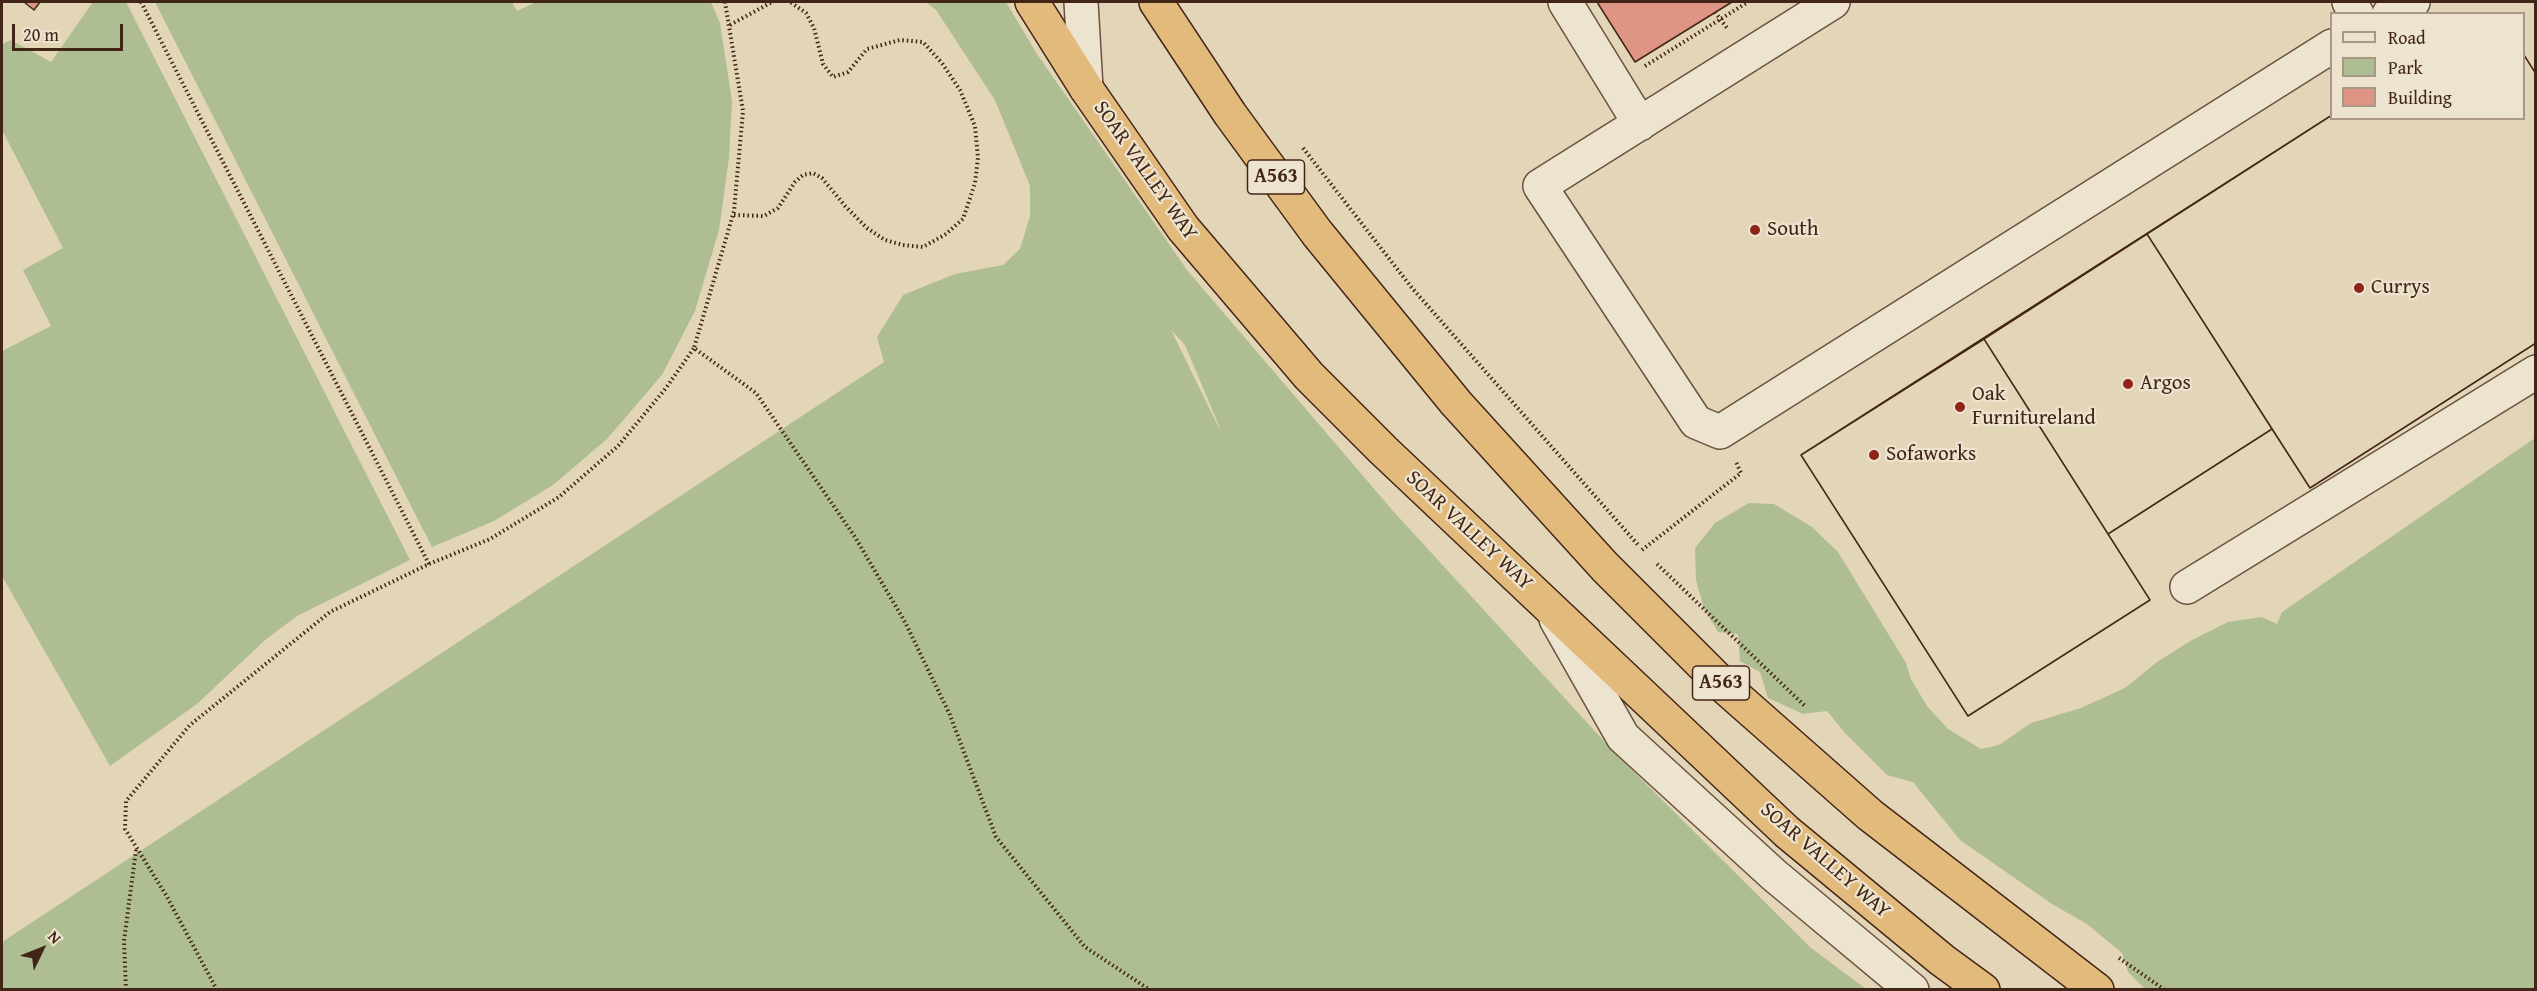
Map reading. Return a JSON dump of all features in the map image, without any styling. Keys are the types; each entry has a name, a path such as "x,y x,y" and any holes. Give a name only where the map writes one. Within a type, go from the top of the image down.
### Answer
{"highway":[{"name":"SOAR VALLEY WAY","path":"1032,2 1086,88 1183,228 1309,376 1383,450 1787,832 1924,945 1983,990"},
{"name":"A563","path":"1164,8 1230,114 1317,233 1456,404 1605,567 1727,689 1870,815 2097,990"}],"street":[{"path":"1081,2 1086,88"},
{"path":"1565,2 1640,124"},
{"path":"1833,2 1540,186 1696,422 1720,432 2330,47"},
{"path":"2393,12 2413,2"},
{"path":"2187,587 2535,372"},
{"path":"1549,606 1623,737 1774,875 1912,990"}],"path":[{"path":"141,2 429,564"},
{"path":"217,990 166,895 125,829 126,801 190,725 330,612 429,564 490,539 560,498 618,446 666,388 694,348 734,214 743,111 725,2"},
{"path":"730,25 772,2"},
{"path":"734,214 764,216 778,208 795,182 803,175 813,173 822,178 844,206 867,228 885,240 923,247 946,234 963,219 975,183 978,158 975,126 960,90 924,42 900,40 867,50 848,72 833,77 823,64 820,45 806,13 790,2"},
{"path":"1617,84 1748,2"},
{"path":"1299,143 1412,288 1642,550 1807,708"},
{"path":"694,348 756,393 855,537 905,622 950,715 996,837 1085,947 1150,990"},
{"path":"1642,550 1741,473 1720,432"},
{"path":"126,990 124,941 136,849"},
{"path":"2117,957 2165,990"}],"green space":[{"path":"93,2 126,2 410,560 297,616 264,641 197,704 110,766 2,576 2,351 51,326 23,270 63,248 2,130 2,44 11,40 51,62"},
{"path":"155,2 512,2 517,11 536,2 711,2 720,23 732,101 729,158 719,230 695,311 662,375 607,439 553,485 494,521 432,547"},
{"path":"926,2 1006,2 1037,54 1187,270 1393,511 1615,753 1811,948 1866,989 2,989 2,942 884,362 877,337 903,295 955,274 1003,265 1020,249 1030,216 1030,186 995,100 936,10","holes":["1171,330 1185,345 1220,428"]},
{"path":"2535,438 2535,989 2145,989 2128,972 2122,953 2087,924 2052,904 1960,840 1913,782 1887,775 1845,733 1827,711 1803,714 1768,698 1760,672 1740,661 1738,634 1718,632 1704,609 1696,580 1695,548 1715,523 1749,503 1774,504 1812,527 1838,552 1906,663 1911,679 1927,706 1948,729 1981,749 1999,745 2031,723 2081,708 2125,688 2157,662 2192,640 2228,622 2262,617 2277,624 2282,612"}],"building":[{"path":"24,2 40,2 34,10"},
{"path":"1597,2 1732,2 1635,62"},
{"path":"2525,57 2536,74 2536,343 2310,488 2272,429 2108,534 2150,600 1968,716 1801,455 2330,116 2330,120 2525,120"},
{"name":"Currys","path":"2525,57 2536,74 2536,343 2310,488 2147,234 2330,116 2330,120 2525,120"},
{"name":"Argos","path":"2147,234 2272,429 2108,534 1984,339"},
{"path":"1984,339 2150,600 1968,716 1801,455"}],"place":[{"name":"South","path":"1755,230"},
{"name":"Currys","path":"2359,288"},
{"name":"Argos","path":"2128,384"},
{"name":"Oak Furnitureland","path":"1960,407"},
{"name":"Sofaworks","path":"1874,455"}]}
